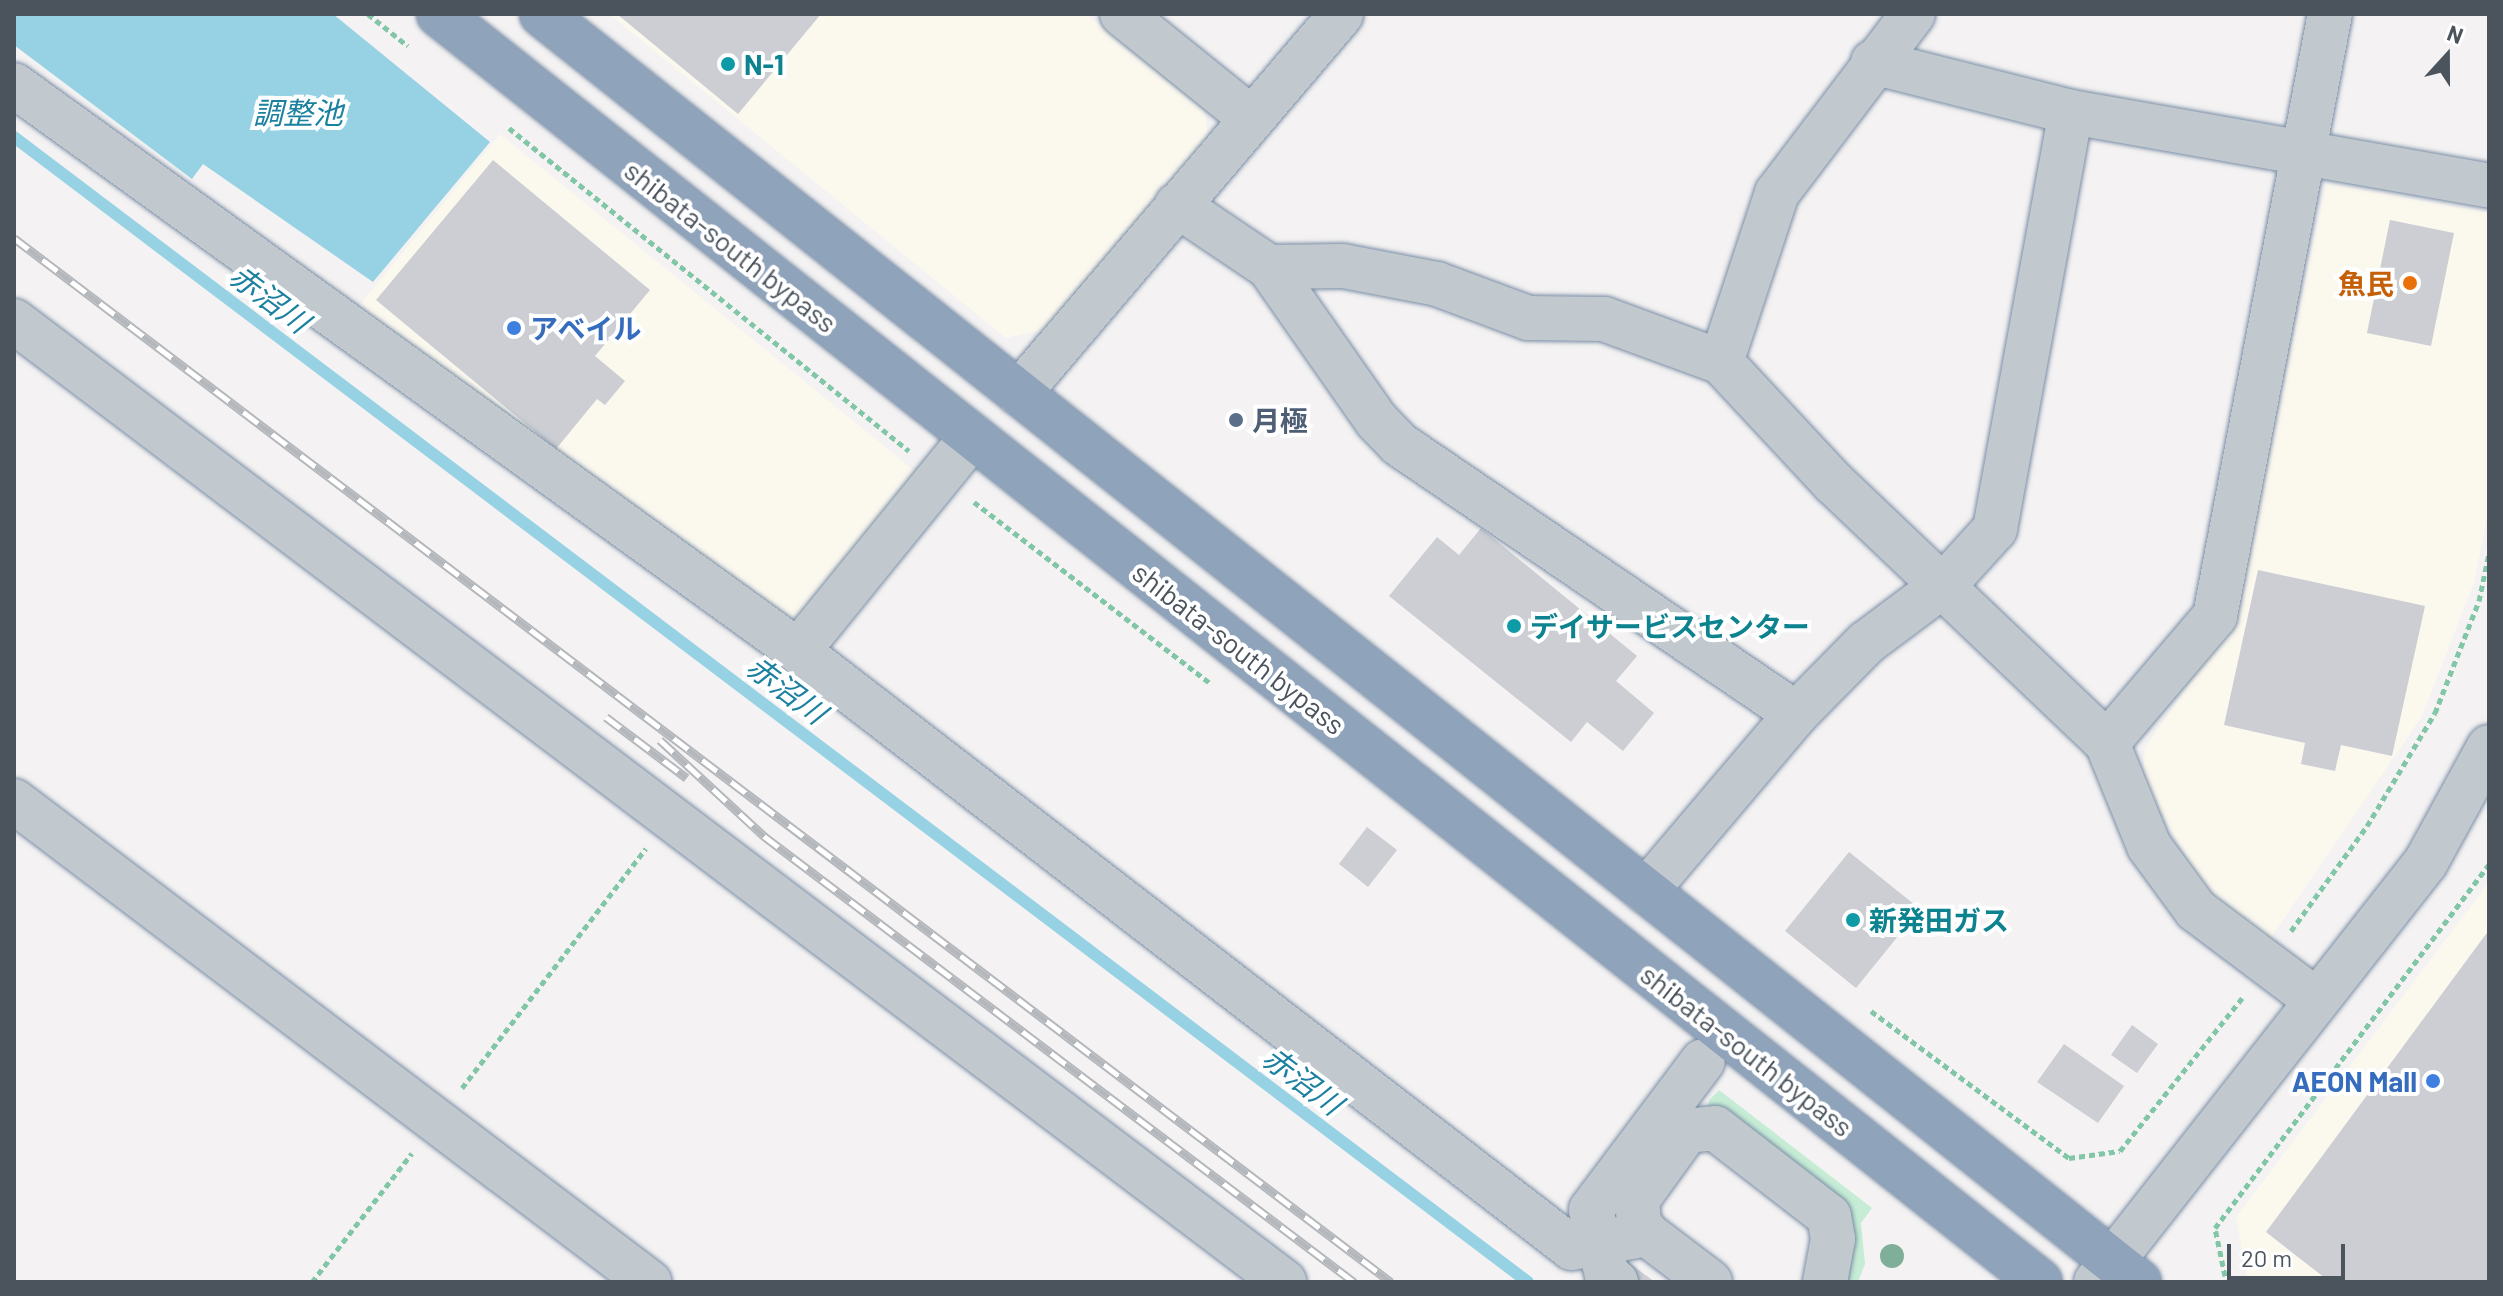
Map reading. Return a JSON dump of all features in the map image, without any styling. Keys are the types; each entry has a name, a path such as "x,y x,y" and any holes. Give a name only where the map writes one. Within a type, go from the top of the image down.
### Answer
{"highway":[{"name":"shibata-south bypass","path":"439,14 2040,1282"},
{"path":"542,14 1646,891 2115,1275"}],"street":[{"path":"1122,14 1251,118"},
{"path":"1019,393 1341,14"},
{"path":"1721,362 1777,193 1873,62 1913,14"},
{"path":"2107,743 2215,616 2330,14"},
{"path":"1873,62 2071,112 2303,156 2489,186"},
{"path":"14,85 798,651 1572,1248 1647,1234"},
{"path":"1646,891 1796,714 1866,643 1945,584 1995,529 2071,112"},
{"path":"1177,205 1269,267 1377,421 1399,444 1796,714"},
{"path":"1269,267 1343,266 1437,284 1528,318 1604,319 1721,362 1834,483 1945,584 2107,743 2149,846 2196,910 2317,1001"},
{"path":"14,321 667,820 1284,1282"},
{"path":"798,651 972,437"},
{"path":"2115,1275 2317,1001 2426,862 2489,747"},
{"path":"14,801 649,1282"},
{"path":"1616,1282 1607,1275 1591,1210 1703,1061"},
{"path":"1710,1282 1647,1234 1639,1223 1637,1200 1687,1131 1715,1128 1829,1216 1833,1239 1825,1282"}],"path":[{"path":"2281,945 2367,826 2435,713 2479,601 2489,553"},
{"path":"312,1282 667,820"},
{"path":"2232,1282 2225,1276 2215,1228 2489,865"},
{"path":"1863,1005 2069,1158 2120,1151 2246,993"}],"shaded area":[{"path":"609,14 1086,14 1204,111 1209,140 1045,329 1006,338"},
{"path":"500,134 921,476 792,636 354,312"},
{"path":"2326,184 2489,213 2489,507 2474,583 2422,716 2270,939 2204,889 2143,779 2145,748 2232,622"},
{"name":"AEON Mall","path":"2489,882 2489,1282 2248,1282 2236,1217"}],"green space":[{"path":"1719,1090 1872,1208 1861,1223 1865,1264 1858,1282 1842,1282 1851,1261 1708,1110 1709,1100"}],"water":[{"name":"調整池","path":"14,14 333,14 490,142 373,282 203,164 192,179 14,45"}],"building":[{"name":"N-1","path":"617,14 821,14 738,114"},
{"name":"アベイル","path":"493,160 650,290 595,356 625,381 605,405 597,399 556,449 376,300"},
{"name":"魚民","path":"2390,220 2454,233 2431,346 2367,333"},
{"name":"デイサービスセンター","path":"1481,528 1637,656 1616,681 1654,713 1623,751 1587,722 1571,742 1389,596 1437,537 1459,555"},
{"path":"2258,570 2425,606 2392,756 2341,745 2335,771 2301,764 2305,743 2224,725"},
{"path":"1367,827 1397,850 1368,887 1339,864"},
{"name":"新発田ガス","path":"1849,852 1920,909 1856,988 1785,931"},
{"name":"AEON Mall","path":"2489,930 2489,1282 2330,1282 2266,1232"},
{"path":"2132,1025 2158,1044 2137,1073 2111,1055"},
{"path":"2064,1044 2124,1086 2098,1123 2037,1082"},
{"path":"1625,1260 1655,1282 1628,1282"}],"waterway":[{"name":"赤沼川","path":"14,137 1528,1282"}],"railway":[{"path":"14,238 1391,1282"},
{"path":"606,717 687,778"},
{"path":"660,740 764,836 1354,1282"}],"place":[{"name":"N-1","path":"728,64"},
{"name":"魚民","path":"2410,283"},
{"name":"アベイル","path":"514,328"},
{"name":"月極","path":"1236,420"},
{"name":"デイサービスセンター","path":"1514,626"},
{"name":"新発田ガス","path":"1853,920"},
{"name":"AEON Mall","path":"2433,1081"}]}
